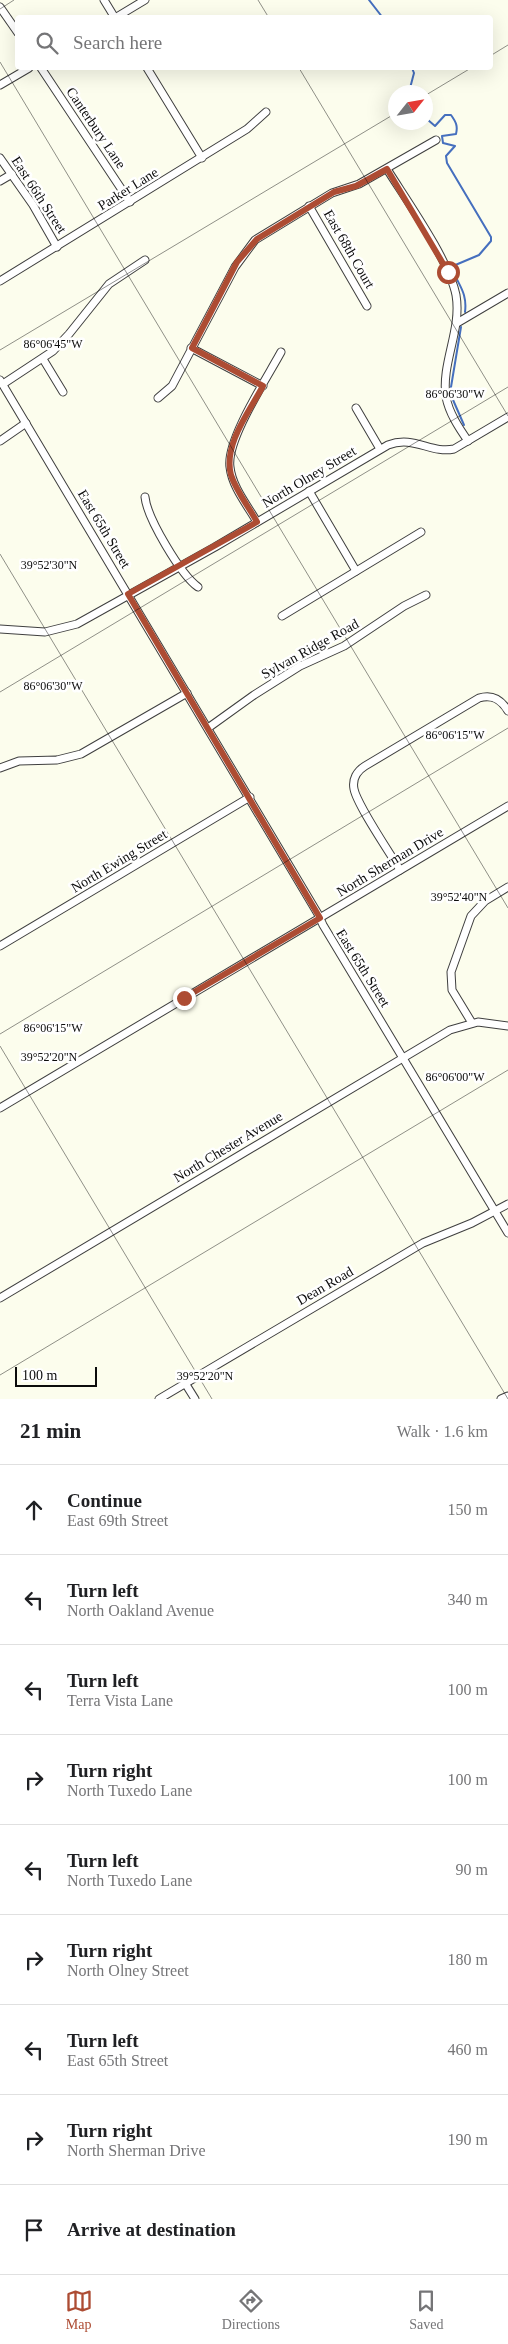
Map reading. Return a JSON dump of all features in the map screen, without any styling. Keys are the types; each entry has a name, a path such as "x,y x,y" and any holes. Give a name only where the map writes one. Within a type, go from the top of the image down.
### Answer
{"street":[{"path":"104,0 113,15"},
{"path":"120,15 145,0"},
{"path":"0,7 15,29"},
{"path":"0,84 25,70"},
{"name":"Canterbury Lane","path":"42,70 130,202"},
{"path":"148,70 202,158"},
{"name":"Parker Lane","path":"0,281 202,158 247,129 266,112"},
{"path":"158,398 172,386 244,252 265,233 309,206 334,192 356,186 436,140"},
{"name":"East 66th Street","path":"0,158 57,247"},
{"path":"387,169 419,220 450,277 456,298 457,323 446,391 453,416 468,441"},
{"path":"0,181 12,174"},
{"name":"East 68th Court","path":"309,206 367,306"},
{"path":"1,382 43,359 70,334 108,284 145,260"},
{"path":"457,323 508,293"},
{"path":"192,348 263,386"},
{"path":"257,522 234,483 229,457 235,440 281,352"},
{"path":"43,359 63,392"},
{"name":"East 65th Street","path":"1,382 250,797 508,1233"},
{"path":"356,408 380,449"},
{"name":"North Olney Street","path":"0,630 40,632 62,629 84,620 309,492 380,449 395,442 408,441 450,450 508,417"},
{"path":"0,441 26,423"},
{"path":"309,492 356,571"},
{"path":"145,497 149,516 187,579 198,587"},
{"path":"282,616 421,532"},
{"name":"Sylvan Ridge Road","path":"208,728 254,695 302,665 344,646 404,606 426,595"},
{"path":"0,768 19,761 57,760 82,754 187,692"},
{"path":"400,870 357,797 354,782 357,773 365,766 479,698 486,696 496,698 508,711"},
{"name":"North Ewing Street","path":"0,946 250,797"},
{"name":"North Sherman Drive","path":"0,1108 508,806"},
{"path":"508,887 485,901 471,916 451,972 452,990 472,1023 489,1022 508,1026"},
{"name":"North Chester Avenue","path":"0,1298 455,1028 472,1023"},
{"name":"Dean Road","path":"159,1399 423,1242 467,1226 508,1204"},
{"path":"185,1384 195,1399"},
{"path":"501,1399 508,1396"}],"waterway":[{"path":"369,0 381,15"},
{"path":"411,85 414,73 413,70"},
{"path":"433,124 435,126 445,115 451,115 454,120 457,126 456,134 442,136 443,143 455,146 446,156 447,163 491,237 491,241 479,255 453,266 465,297 465,312"},
{"path":"461,327 450,393 464,425"}],"route":[{"path":"184,998 320,918 128,594 257,522 234,483 229,457 235,440 263,386 192,348 237,262 257,239 271,228 339,189 356,186 387,169 419,220 448,272"}]}
